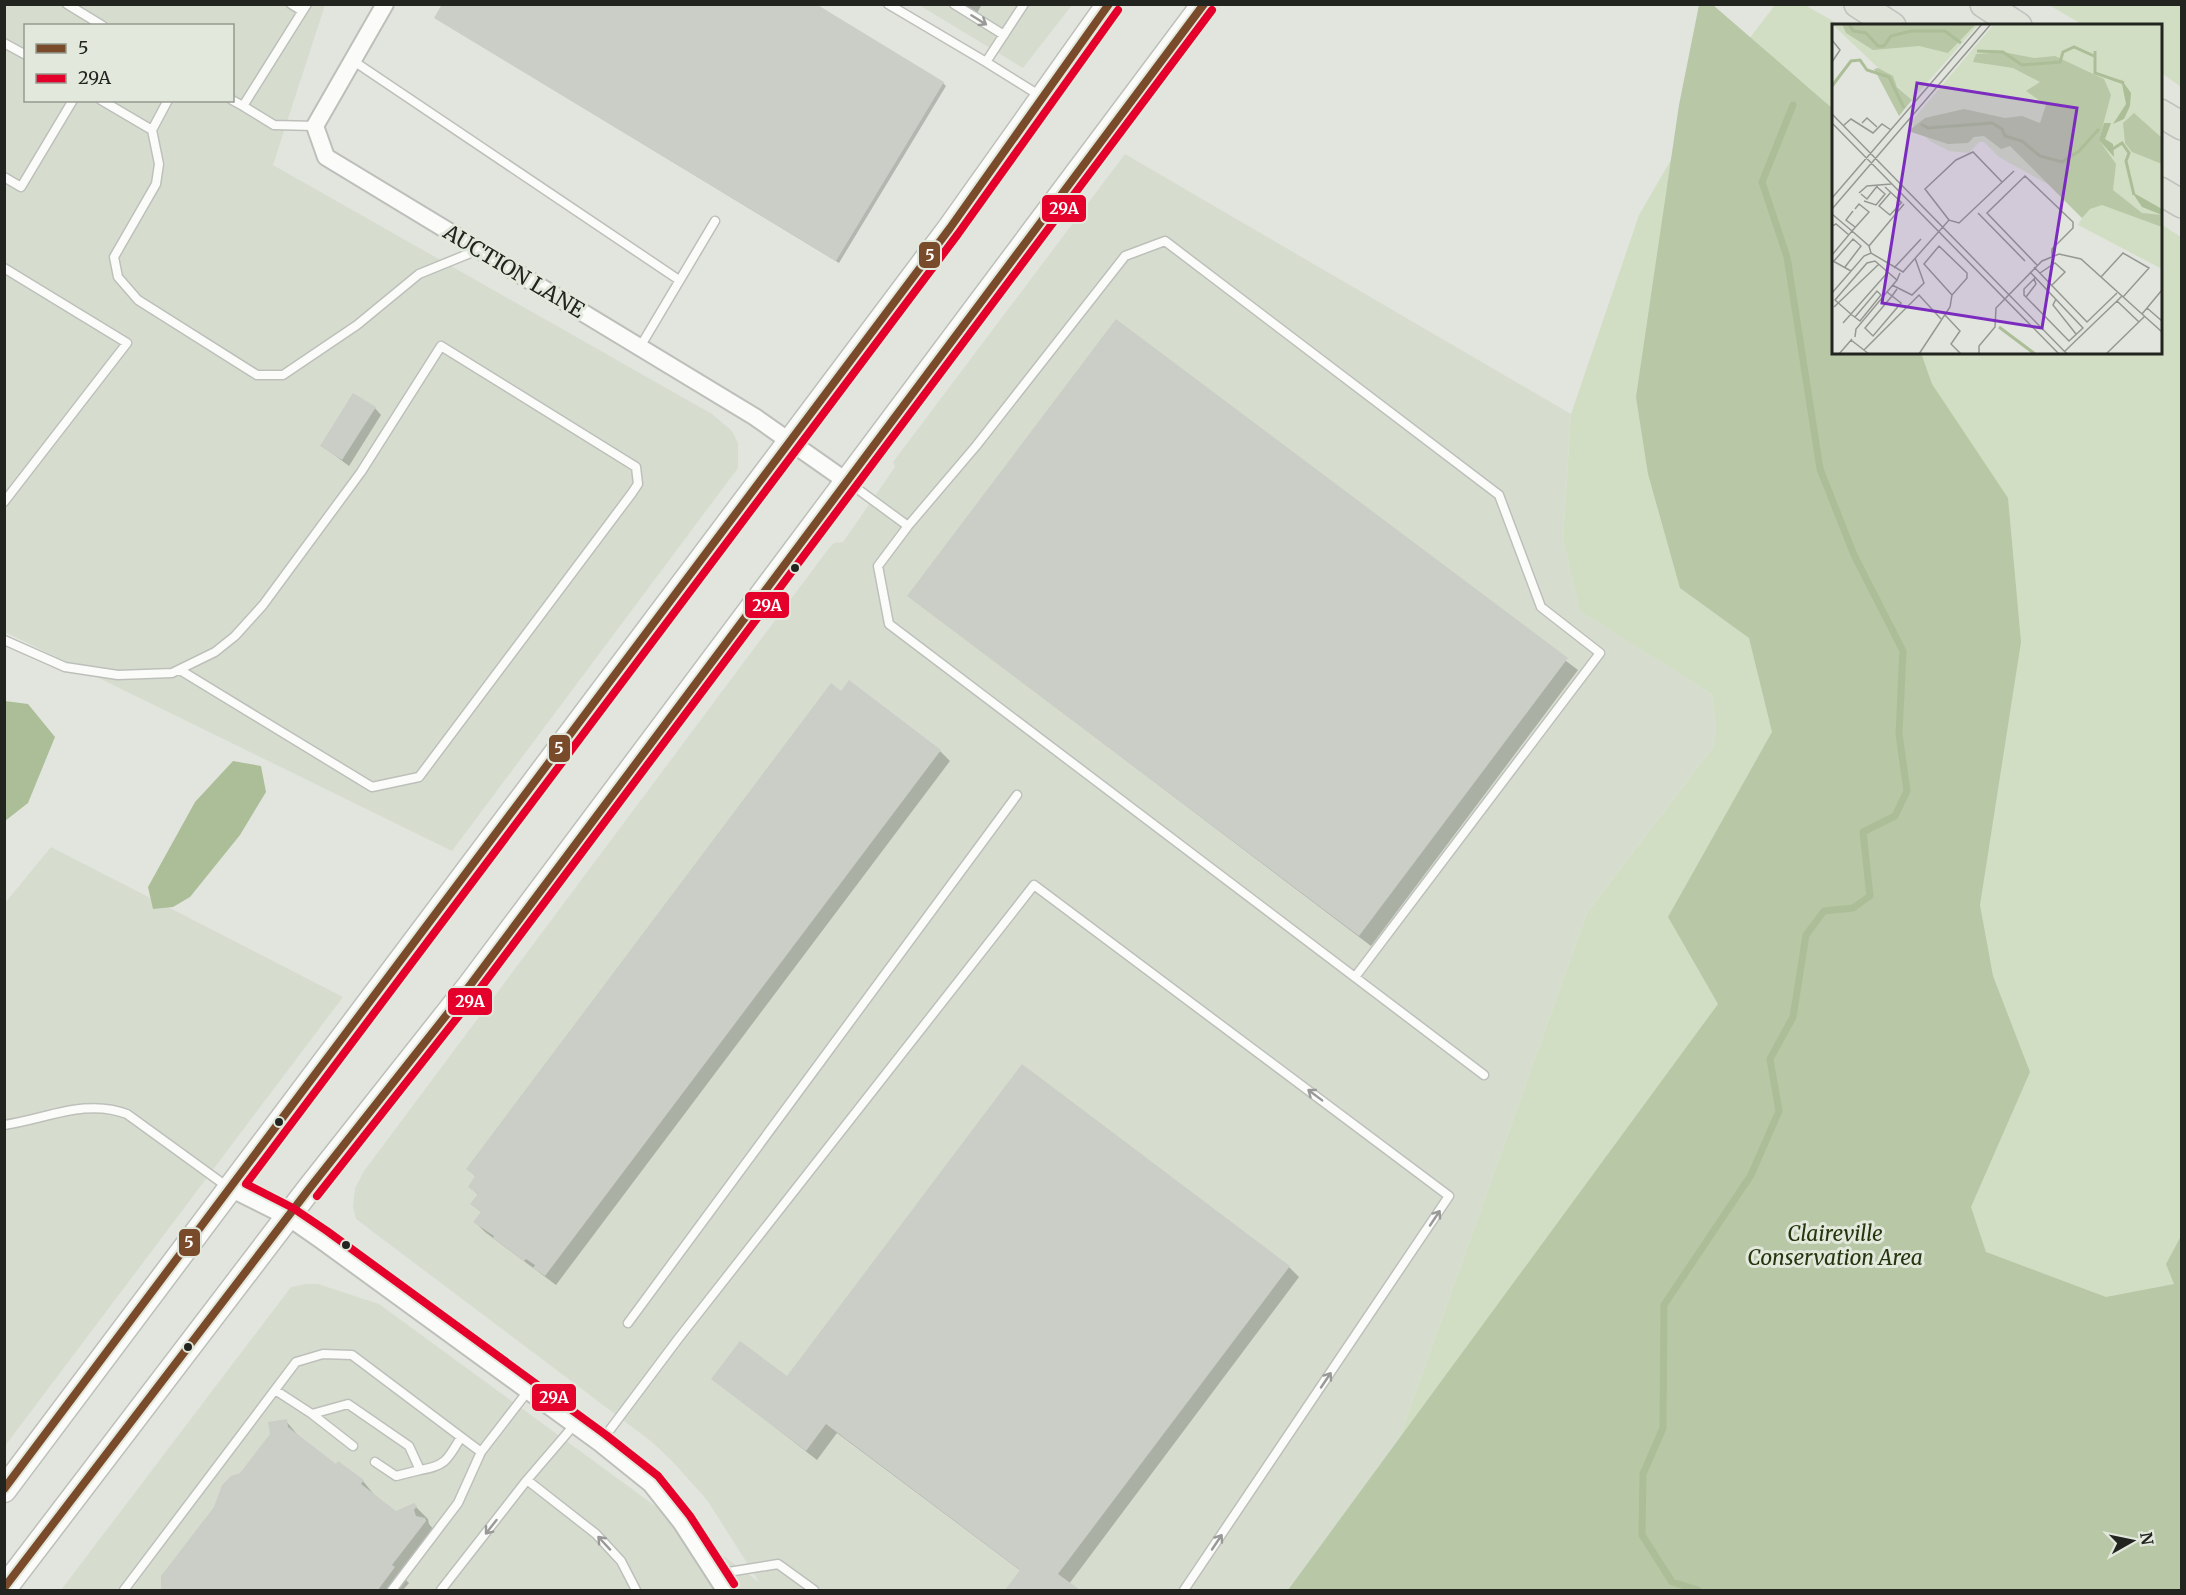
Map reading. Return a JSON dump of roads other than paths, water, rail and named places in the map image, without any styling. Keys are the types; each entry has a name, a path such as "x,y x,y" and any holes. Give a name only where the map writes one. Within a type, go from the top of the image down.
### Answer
{"main road":[{"path":"4,1490 950,228 1109,4"},
{"path":"4,1589 288,1217 471,984 1204,4"},
{"path":"1858,4 1889,24"},
{"path":"1984,4 2015,24"},
{"path":"2162,114 2181,126"},
{"path":"2162,192 2181,204"}],"street":[{"path":"315,126 385,4"},
{"name":"AUCTION LANE","path":"315,126 326,157 640,347 790,442 846,481"},
{"path":"230,1188 288,1217 575,1424 651,1484 725,1590"}],"lane":[{"path":"67,4 100,24"},
{"path":"243,106 304,8 291,4"},
{"path":"888,4 1042,98"},
{"path":"954,4 1004,35"},
{"path":"986,63 1024,4"},
{"path":"4,43 24,54"},
{"path":"352,59 679,280"},
{"path":"234,101 274,125 315,126"},
{"path":"4,177 21,187 72,102"},
{"path":"104,102 152,130"},
{"path":"167,102 152,130 159,164 156,184 114,257 118,277 138,300 257,375 283,375 357,325 419,274 480,250"},
{"path":"640,347 715,222"},
{"path":"1355,977 1600,653 1541,607 1499,495 1165,241 1125,256 976,446 908,526 878,566 889,624 1484,1076"},
{"path":"4,268 127,343 4,502"},
{"path":"4,640 65,667 118,675 154,675 180,670 215,652 235,636 263,604 362,472 441,346 636,467 638,484 632,493 418,777 372,787 180,670"},
{"path":"846,481 908,526"},
{"path":"628,1323 1017,795"},
{"path":"600,1443 678,1339 1034,885 1449,1196 1184,1590"},
{"path":"4,1125 95,1106 111,1108 127,1114 230,1188"},
{"path":"124,1590 296,1362 323,1354 352,1355 481,1452"},
{"path":"275,1389 353,1446"},
{"path":"392,1590 458,1503 481,1452 528,1391"},
{"path":"312,1414 348,1404 409,1446 420,1470"},
{"path":"441,1590 527,1480 575,1424"},
{"path":"375,1462 396,1476 438,1467 449,1458 461,1437"},
{"path":"527,1480 596,1534 621,1561 636,1590"},
{"path":"716,1574 778,1564 814,1590"}],"waterway":[{"path":"1698,1590 1672,1582 1642,1535 1643,1474 1663,1428 1664,1305 1751,1175 1779,1111 1770,1059 1793,1017 1806,935 1824,911 1853,908 1870,896 1863,832 1895,816 1907,791 1899,734 1903,651 1854,555 1820,469 1787,257 1762,182 1793,105"}],"park label":[{"name":"Claireville Conservation Area","path":"1835,1245"}]}
